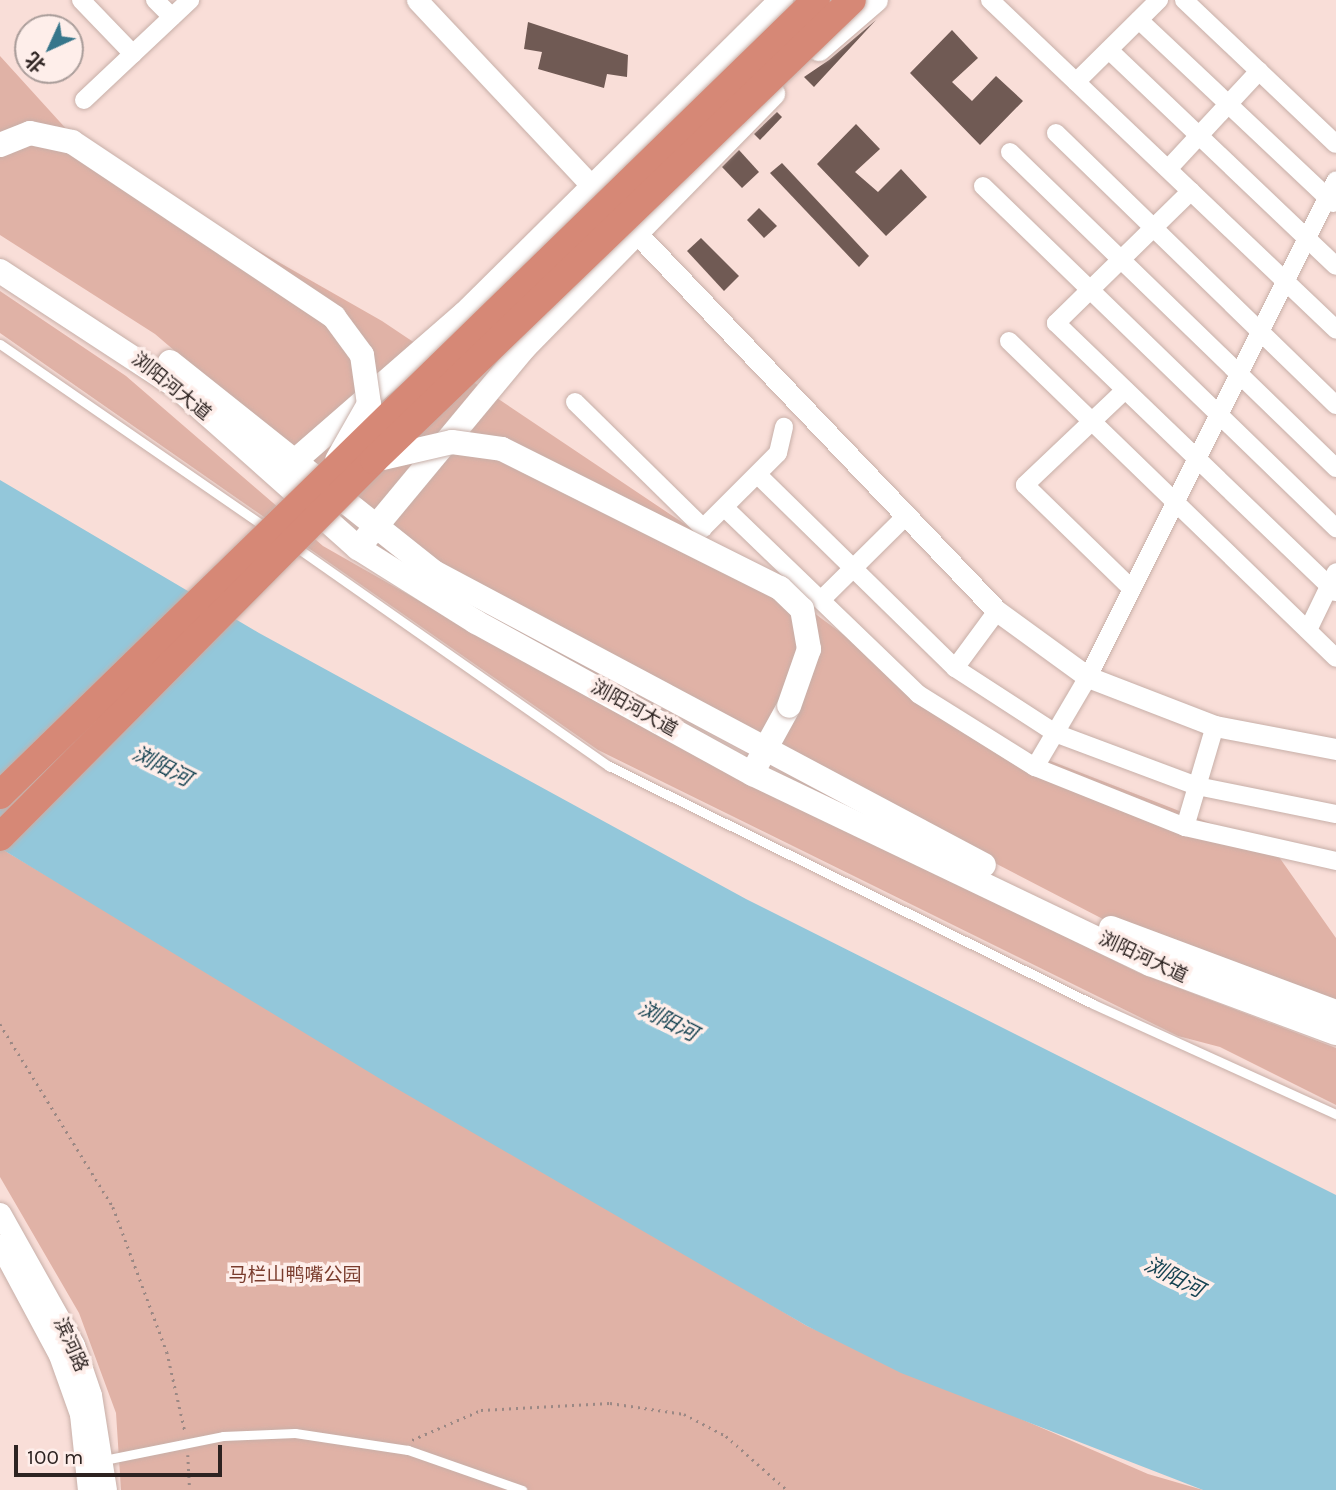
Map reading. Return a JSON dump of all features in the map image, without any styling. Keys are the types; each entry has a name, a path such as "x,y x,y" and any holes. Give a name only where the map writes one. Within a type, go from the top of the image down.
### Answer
{"highway":[{"path":"0,795 333,468 526,288 816,0"},
{"path":"0,837 374,460 852,0"}],"main road":[{"path":"283,472 465,313 781,0"},
{"path":"366,539 524,348 808,58 876,0"},
{"path":"0,145 30,133 72,142 334,317 362,355 369,404 333,468"},
{"name":"浏阳河大道","path":"0,251 183,371 283,472"},
{"name":"浏阳河大道","path":"0,271 176,386 366,539 434,572 757,763 1150,964 1336,1033"},
{"path":"374,460 452,442 502,449 780,588 802,610 809,649 789,706 757,763"},
{"name":"浏阳河大道","path":"757,763 1092,920 1336,1012"}],"street":[{"path":"81,0 133,54"},
{"path":"155,0 172,17"},
{"path":"84,100 190,0"},
{"path":"418,0 593,188 997,611 1088,677 1215,726 1336,749"},
{"path":"990,0 1336,330"},
{"path":"1076,82 1159,0"},
{"path":"1184,0 1336,144"},
{"path":"1139,20 1332,201"},
{"path":"1109,50 1336,266"},
{"path":"1168,169 1259,71"},
{"path":"1056,133 1336,405"},
{"path":"1010,152 1336,468"},
{"path":"1035,767 1088,677 1259,333 1308,238 1332,201 1336,180"},
{"path":"983,186 1088,291 1336,528"},
{"path":"1191,191 1056,323 1196,460 1334,583 1307,630"},
{"path":"1009,341 1090,423 1336,658"},
{"path":"1125,390 1025,485 1132,589"},
{"path":"575,402 703,528 726,509 778,453 784,427"},
{"path":"758,475 955,668 1055,733 1197,786 1336,814"},
{"path":"726,509 918,694 1035,767 1185,827 1336,861"},
{"path":"821,600 907,515"},
{"path":"955,668 997,611"},
{"path":"1185,827 1215,726"},
{"name":"滨河路","path":"0,1213 74,1345 104,1460 106,1490"},
{"name":"滨河路","path":"0,1245 59,1355 80,1414 88,1490"}],"lane":[{"path":"0,344 609,766 1093,1004 1336,1114"},
{"path":"104,1460 186,1442 295,1433 397,1447 522,1490"}],"path":[{"path":"0,1024 113,1207 167,1352 186,1442 190,1490"},
{"path":"397,1447 481,1410 542,1402 610,1403 684,1413 726,1436 787,1490"}],"green space":[{"path":"0,56 14,71 14,84 25,84 89,154 382,321 780,588 976,732 1272,847 1336,938 1336,1001 1153,945 434,572 155,334 0,235"},
{"path":"0,291 126,376 323,546 611,710 896,853 1139,973 1336,1048 1336,1105 1220,1047 1178,1036 598,750 0,333"},
{"name":"马栏山鸭嘴公园","path":"0,848 807,1326 1148,1474 1203,1490 121,1490 116,1413 79,1313 0,1177"}],"water":[{"name":"浏阳河","path":"0,480 259,633 746,899 1336,1195 1336,1490 1203,1490 901,1373 807,1326 387,1083 0,848"}],"building":[{"path":"876,20 814,87 804,77 829,60"},
{"path":"528,22 628,55 627,77 607,74 604,88 538,69 542,52 524,49"},
{"path":"952,30 978,58 952,82 972,101 996,76 1023,101 980,145 910,73"},
{"path":"777,112 782,117 760,140 754,134"},
{"path":"856,124 880,149 855,172 878,192 901,169 927,197 886,236 817,164"},
{"path":"739,150 759,172 742,188 722,167"},
{"path":"782,163 869,256 859,267 770,173"},
{"path":"759,208 777,226 764,238 747,220"},
{"path":"701,238 739,276 724,291 687,251"}]}
